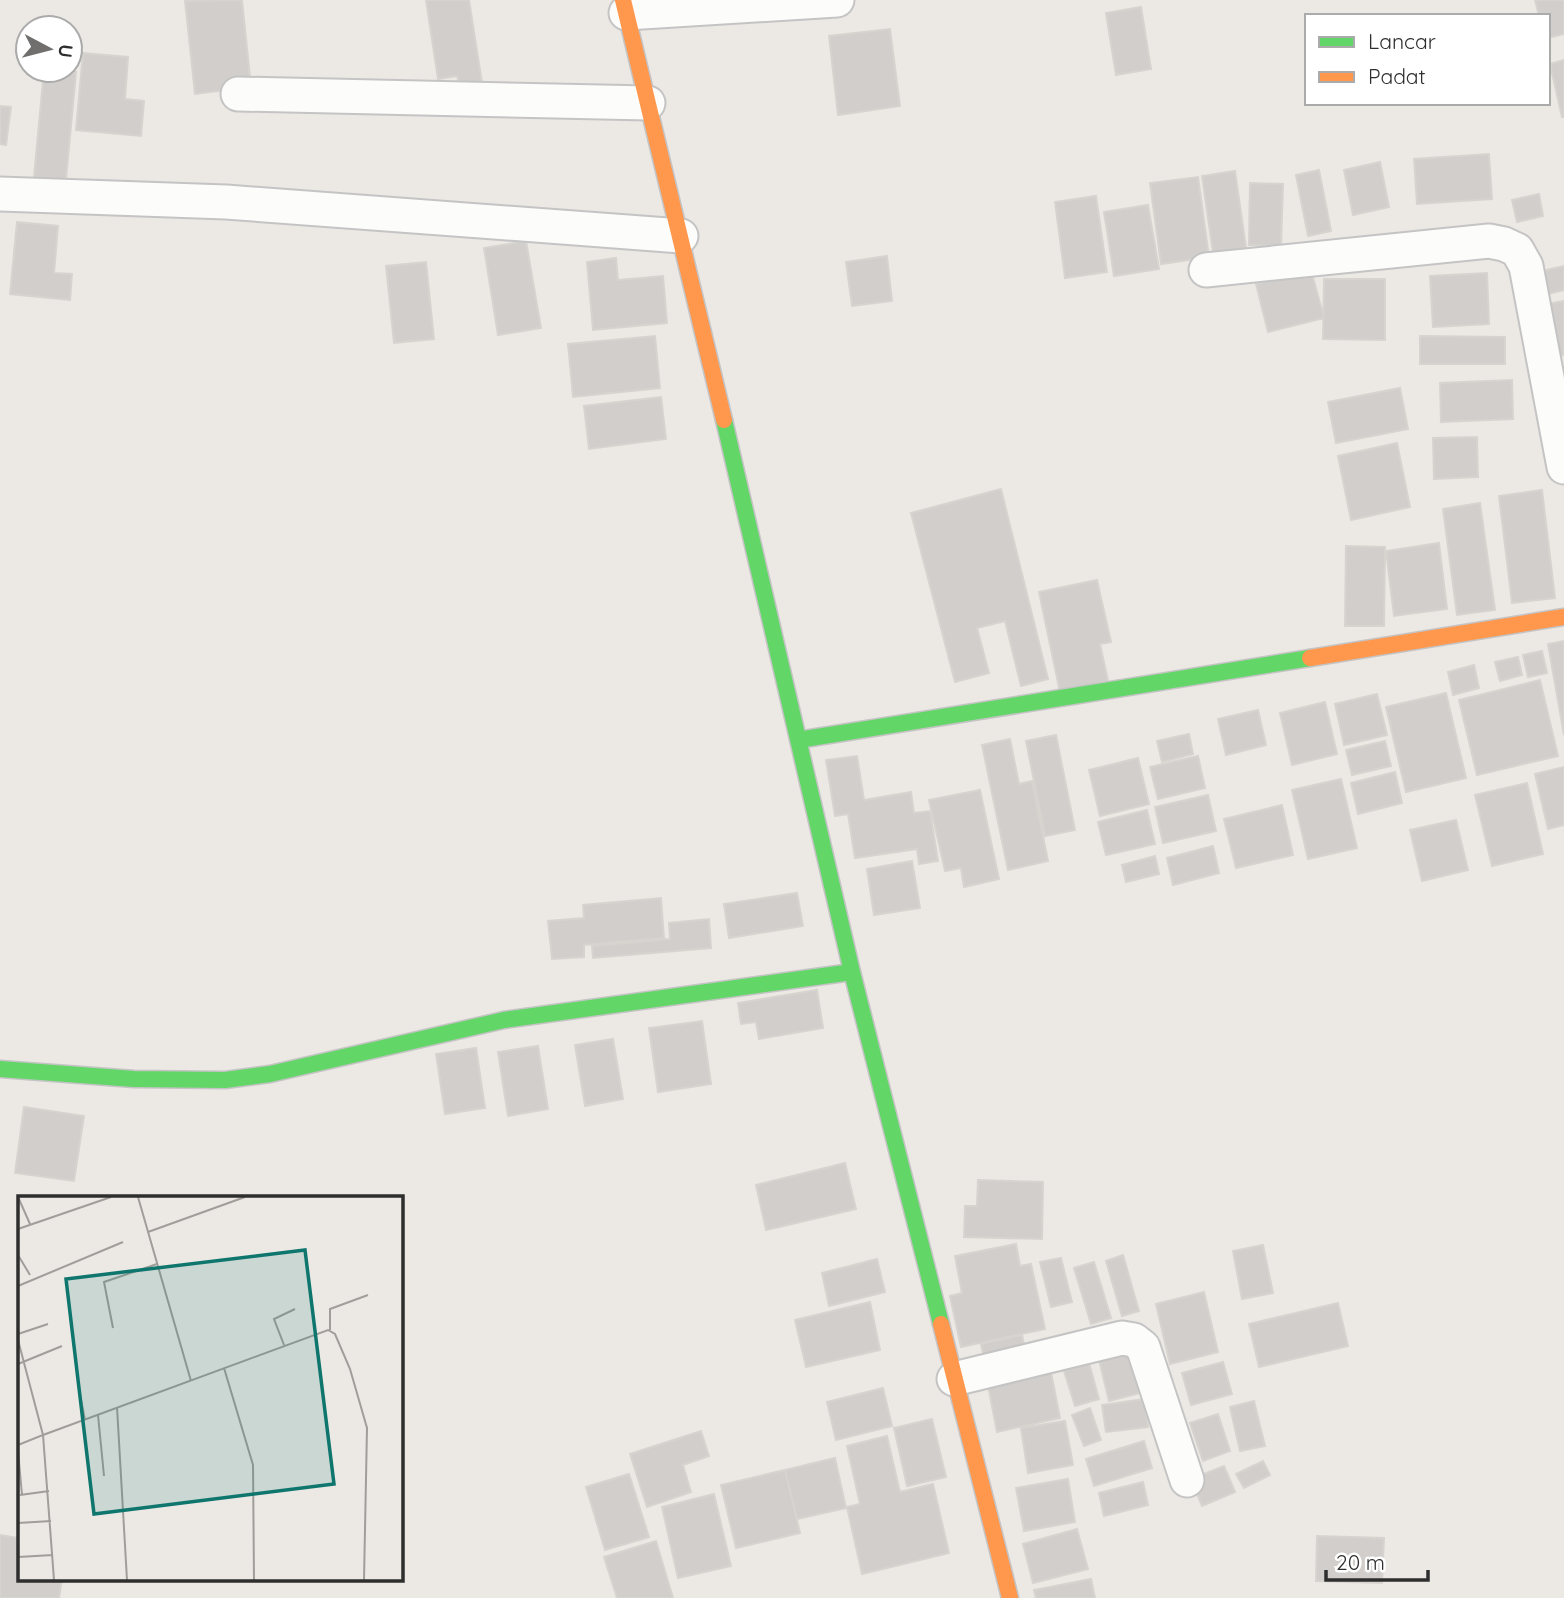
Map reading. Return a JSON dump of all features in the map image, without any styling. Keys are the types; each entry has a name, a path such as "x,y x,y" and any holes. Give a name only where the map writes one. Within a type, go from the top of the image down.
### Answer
{"street":[{"path":"837,0 624,7 681,236 852,972 1010,1598"},
{"path":"238,94 648,103"},
{"path":"0,194 226,202 681,236"},
{"path":"1206,270 1489,241 1517,250 1526,266 1533,297 1564,467"},
{"path":"798,740 1564,617"},
{"path":"0,1069 134,1079 225,1080 270,1074 505,1020 852,972"},
{"path":"954,1378 1122,1338 1134,1340 1143,1348 1187,1480"}],"building":[{"path":"242,0 251,87 195,94 185,1"},
{"path":"426,0 469,0 482,83 460,87 457,76 438,79"},
{"path":"1535,0 1564,0 1564,34 1550,38 1550,14 1538,14"},
{"path":"1141,7 1151,69 1116,75 1106,13"},
{"path":"890,29 900,106 838,115 829,36"},
{"path":"84,53 128,57 125,99 144,101 141,136 76,130 80,84 84,84"},
{"path":"1564,60 1564,117 1562,117 1550,64"},
{"path":"43,84 75,84 65,190 33,187"},
{"path":"0,106 11,107 6,145 0,144"},
{"path":"1489,154 1492,199 1417,204 1414,159"},
{"path":"1380,162 1389,207 1353,215 1344,170"},
{"path":"1319,170 1331,231 1308,236 1296,175"},
{"path":"1235,171 1247,255 1214,260 1202,176"},
{"path":"1198,177 1209,257 1161,264 1150,183"},
{"path":"1250,183 1283,184 1281,246 1249,245"},
{"path":"1539,194 1543,216 1517,222 1512,200"},
{"path":"1096,196 1107,272 1065,278 1055,202"},
{"path":"1148,205 1159,269 1114,276 1104,212"},
{"path":"17,222 58,226 54,273 72,274 70,300 10,294"},
{"path":"526,241 541,328 498,335 484,248"},
{"path":"887,256 892,301 852,306 846,262"},
{"path":"616,258 618,280 663,276 667,323 593,330 587,262"},
{"path":"426,262 434,339 394,343 386,266"},
{"path":"1564,266 1564,290 1548,294 1542,271"},
{"path":"1311,270 1324,318 1268,332 1256,284"},
{"path":"1487,273 1489,324 1433,327 1430,276"},
{"path":"1324,279 1385,279 1385,340 1323,339"},
{"path":"1564,301 1564,355 1553,356 1546,304"},
{"path":"655,336 660,388 573,397 568,344"},
{"path":"1420,336 1505,337 1505,364 1420,364"},
{"path":"1512,380 1513,419 1441,422 1440,383"},
{"path":"1400,388 1408,429 1336,443 1328,402"},
{"path":"661,397 666,439 589,449 584,406"},
{"path":"1477,437 1478,477 1434,479 1433,438"},
{"path":"1397,443 1410,507 1351,520 1338,456"},
{"path":"1001,489 1048,679 1021,686 1005,621 977,628 989,673 955,682 911,513"},
{"path":"1542,490 1555,598 1512,603 1499,496"},
{"path":"1480,503 1495,610 1457,615 1443,509"},
{"path":"1439,543 1447,609 1394,616 1386,551"},
{"path":"1346,546 1385,547 1384,626 1345,626"},
{"path":"1097,580 1111,642 1100,644 1108,681 1060,692 1039,592"},
{"path":"1564,641 1564,735 1548,644"},
{"path":"1542,651 1547,673 1528,677 1523,655"},
{"path":"1518,657 1522,675 1500,681 1495,662"},
{"path":"1474,665 1479,688 1453,695 1448,672"},
{"path":"1540,680 1558,756 1477,775 1459,700"},
{"path":"1446,693 1466,778 1406,792 1386,707"},
{"path":"1377,694 1387,735 1344,745 1335,704"},
{"path":"1325,702 1337,754 1292,765 1280,713"},
{"path":"1258,710 1266,745 1226,755 1218,719"},
{"path":"1189,734 1193,754 1162,762 1157,741"},
{"path":"1056,735 1075,830 1045,836 1026,741"},
{"path":"1010,739 1019,784 1032,781 1048,861 1008,870 982,745"},
{"path":"1385,741 1391,766 1352,775 1346,750"},
{"path":"857,756 864,800 911,792 914,813 930,811 938,861 919,864 917,849 855,858 848,814 835,816 826,760"},
{"path":"1198,756 1205,788 1158,799 1150,767"},
{"path":"1138,758 1149,804 1100,816 1089,770"},
{"path":"1564,767 1564,825 1548,829 1535,774"},
{"path":"1395,772 1402,803 1358,814 1351,783"},
{"path":"1341,779 1357,848 1308,859 1292,790"},
{"path":"1527,783 1543,854 1492,866 1475,795"},
{"path":"980,790 999,879 964,887 961,868 945,871 929,800"},
{"path":"1208,795 1216,831 1163,843 1155,807"},
{"path":"1282,805 1293,855 1236,868 1224,819"},
{"path":"1147,810 1155,844 1106,855 1098,822"},
{"path":"1456,820 1468,870 1422,881 1410,830"},
{"path":"1213,846 1219,873 1173,885 1167,858"},
{"path":"1155,856 1159,874 1126,882 1122,865"},
{"path":"912,861 920,908 874,915 867,869"},
{"path":"797,893 803,926 729,938 724,904"},
{"path":"661,898 664,938 584,945 584,957 552,959 548,921 584,918 583,905"},
{"path":"709,919 711,948 593,958 592,946 670,939 669,923"},
{"path":"817,990 823,1028 759,1039 756,1022 741,1024 738,1003"},
{"path":"702,1021 711,1084 658,1092 649,1028"},
{"path":"613,1039 623,1099 585,1106 575,1045"},
{"path":"538,1046 548,1109 508,1116 498,1052"},
{"path":"476,1048 485,1108 445,1114 436,1054"},
{"path":"24,1107 84,1116 74,1181 15,1173"},
{"path":"845,1163 856,1209 766,1230 756,1185"},
{"path":"978,1180 1043,1182 1042,1239 964,1237 965,1206 977,1206"},
{"path":"1016,1244 1020,1266 1031,1264 1045,1329 961,1347 950,1296 962,1293 955,1256"},
{"path":"1263,1245 1273,1293 1242,1299 1233,1251"},
{"path":"1123,1255 1139,1311 1122,1316 1106,1261"},
{"path":"1061,1258 1072,1302 1051,1307 1040,1262"},
{"path":"877,1259 885,1292 829,1306 822,1273"},
{"path":"1094,1262 1111,1318 1091,1324 1074,1268"},
{"path":"1204,1292 1218,1352 1170,1364 1156,1304"},
{"path":"870,1302 880,1350 806,1367 795,1320"},
{"path":"1338,1303 1348,1346 1259,1367 1249,1324"},
{"path":"1022,1335 1027,1360 986,1369 981,1344"},
{"path":"1133,1350 1144,1392 1109,1401 1099,1360"},
{"path":"1223,1362 1232,1394 1191,1405 1182,1373"},
{"path":"1089,1363 1099,1399 1075,1406 1064,1371"},
{"path":"1050,1367 1060,1418 997,1432 987,1380"},
{"path":"883,1388 892,1426 836,1440 827,1402"},
{"path":"1145,1399 1148,1427 1106,1432 1102,1405"},
{"path":"1254,1401 1265,1446 1240,1451 1230,1407"},
{"path":"1090,1408 1101,1440 1084,1446 1072,1415"},
{"path":"1218,1414 1230,1451 1203,1461 1190,1423"},
{"path":"932,1419 946,1477 907,1486 894,1428"},
{"path":"1065,1421 1073,1465 1028,1473 1021,1428"},
{"path":"701,1431 709,1456 683,1465 691,1492 647,1507 630,1454"},
{"path":"887,1436 900,1492 933,1484 949,1553 862,1574 847,1507 860,1504 847,1446"},
{"path":"1144,1441 1152,1468 1094,1486 1086,1459"},
{"path":"835,1458 846,1508 797,1519 785,1470"},
{"path":"1263,1461 1270,1475 1244,1488 1236,1474"},
{"path":"1224,1466 1235,1492 1202,1506 1191,1479"},
{"path":"785,1470 800,1533 736,1548 721,1485"},
{"path":"629,1474 649,1537 605,1550 586,1487"},
{"path":"1068,1479 1075,1522 1024,1531 1016,1488"},
{"path":"1143,1482 1148,1505 1104,1516 1099,1493"},
{"path":"714,1494 731,1566 678,1578 662,1507"},
{"path":"1077,1529 1088,1569 1033,1583 1023,1544"},
{"path":"0,1535 18,1538 18,1580 62,1580 59,1598 0,1598"},
{"path":"1317,1536 1384,1538 1382,1583 1316,1581"},
{"path":"656,1541 673,1598 617,1598 604,1557"},
{"path":"1091,1579 1095,1598 1036,1598 1034,1590"}],"traffic: fast":[{"path":"724,420 852,972 941,1324"},
{"path":"798,740 1310,658"},
{"path":"0,1069 134,1079 225,1080 270,1074 504,1020 852,972"}],"traffic: slow":[{"path":"623,0 724,420"},
{"path":"1310,658 1564,617"},
{"path":"941,1324 1010,1598"}]}
